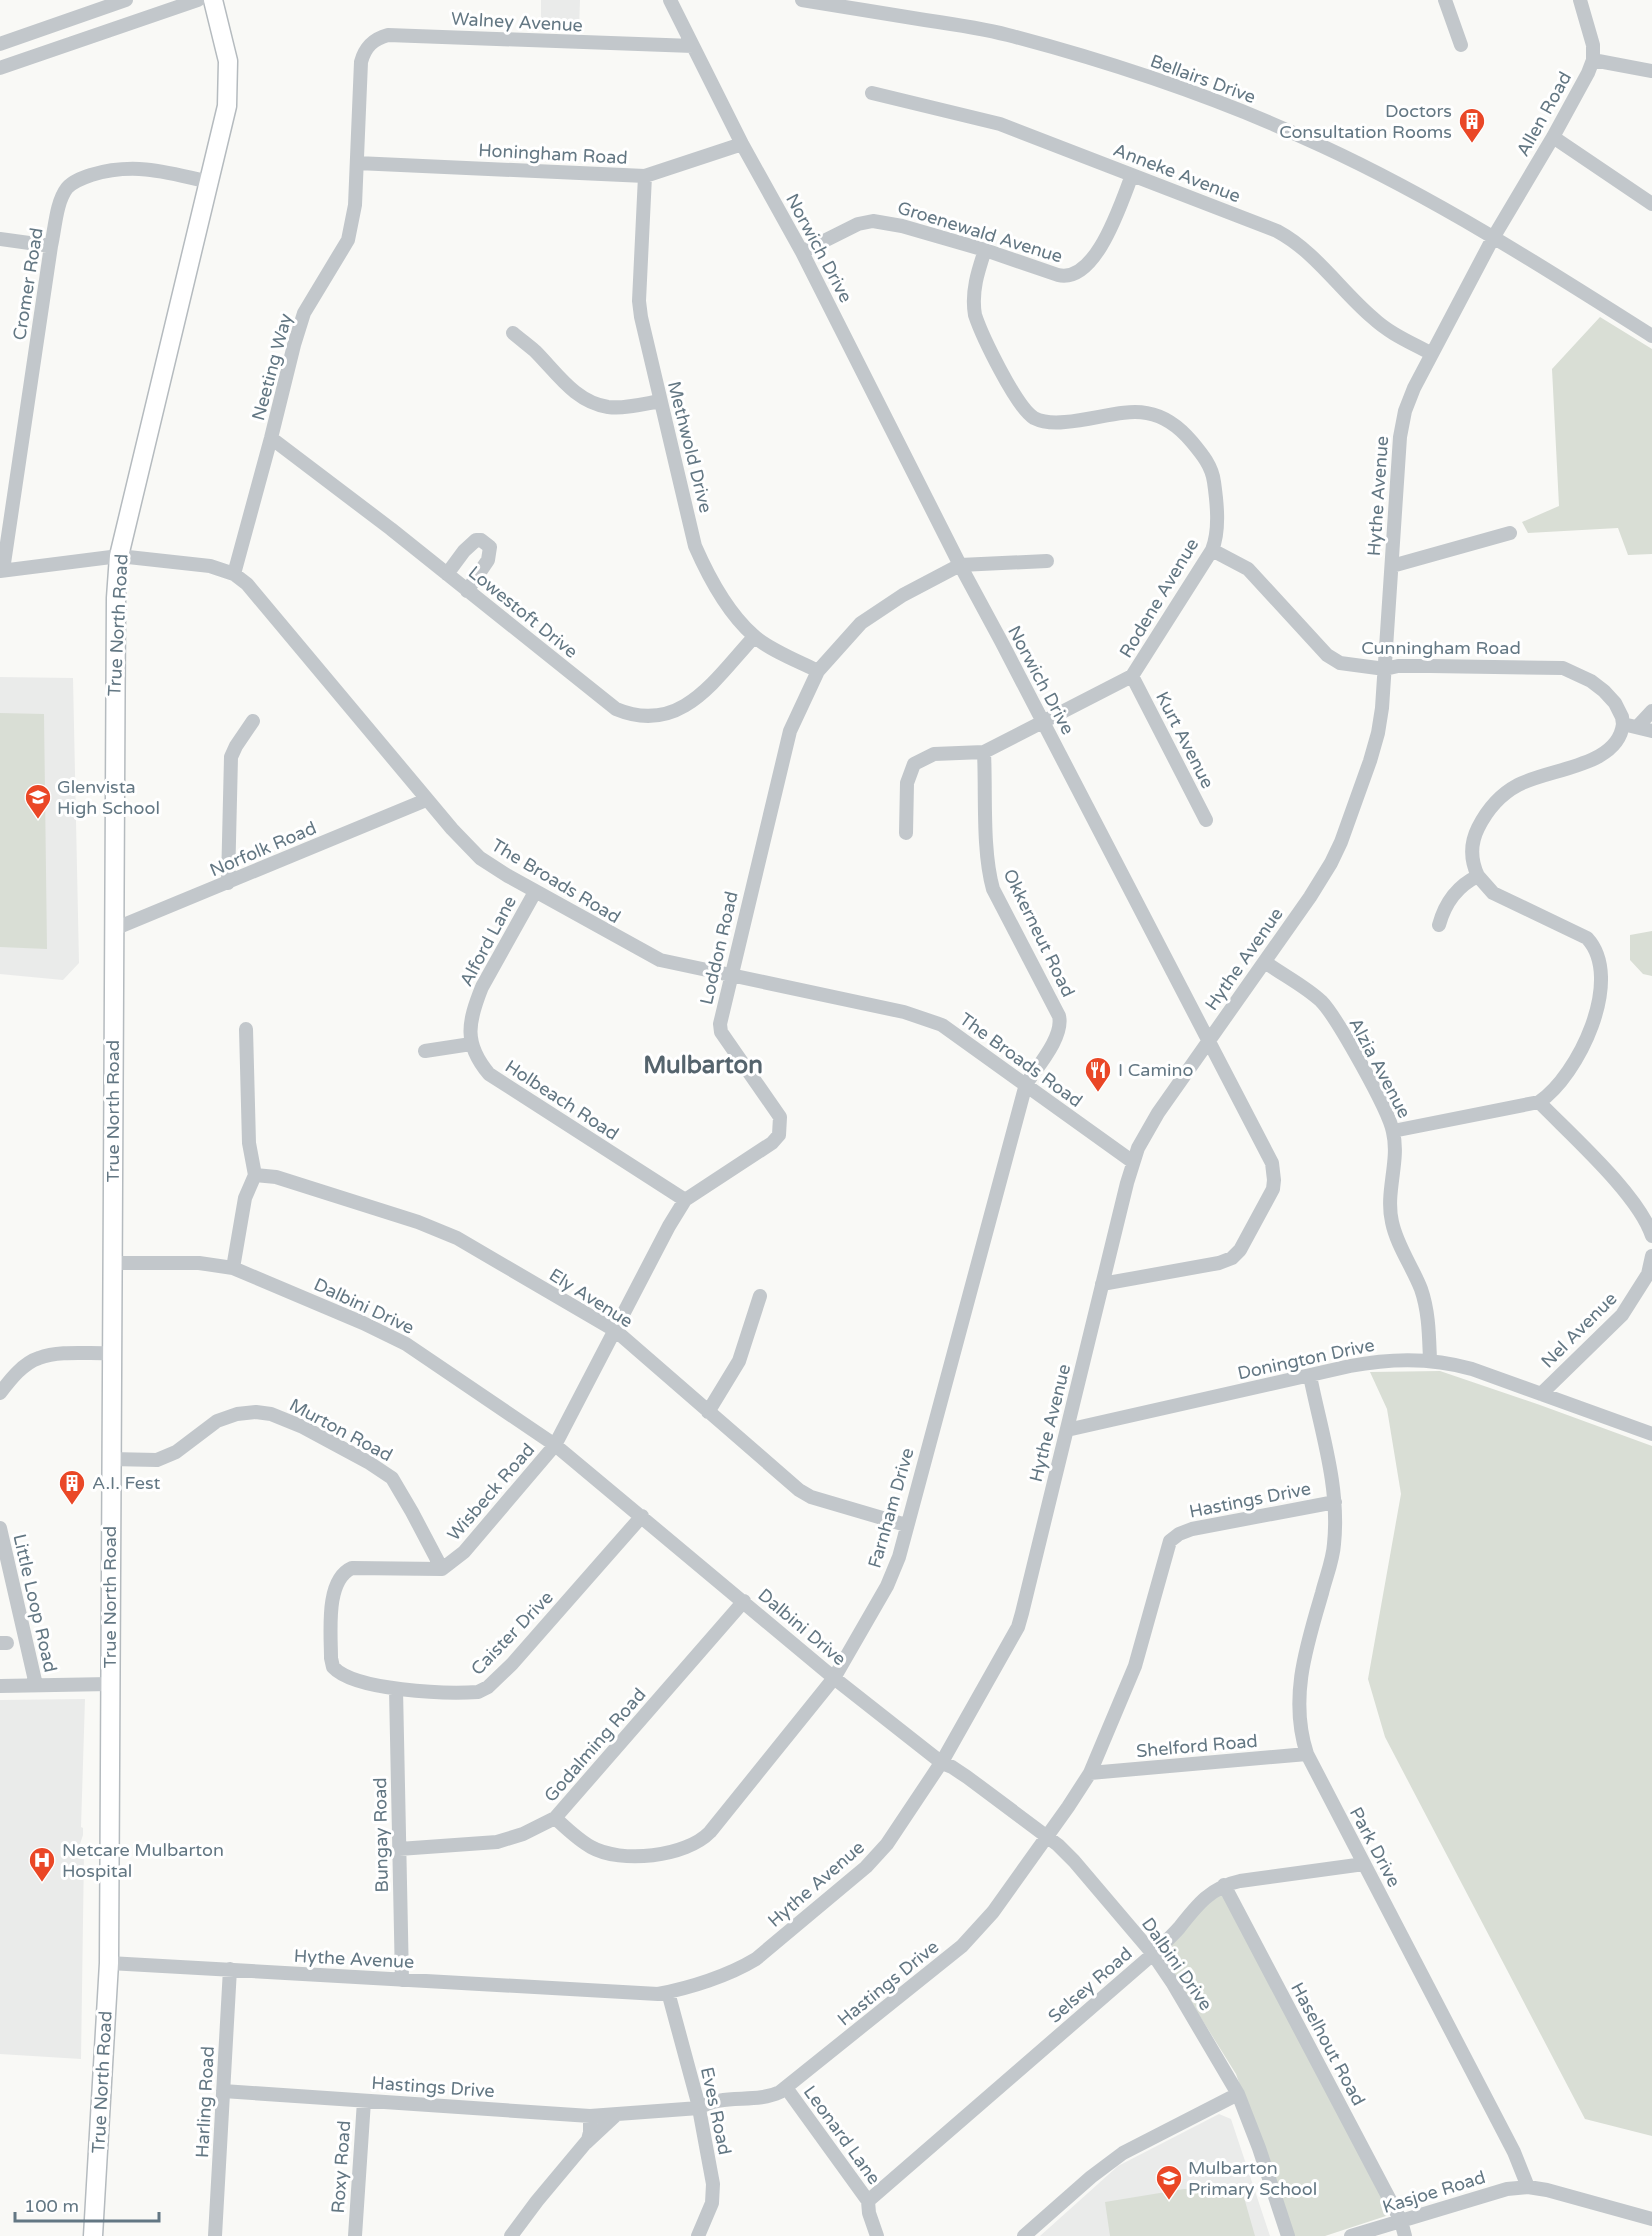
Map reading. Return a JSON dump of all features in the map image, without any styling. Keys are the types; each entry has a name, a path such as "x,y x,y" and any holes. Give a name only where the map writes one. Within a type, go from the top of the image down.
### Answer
{"main road":[{"name":"True North Road","path":"93,2236 109,1963 114,639 119,556 228,106 229,82 223,39 213,0"}],"street":[{"path":"0,44 126,0"},
{"path":"0,68 198,0"},
{"name":"Norwich Drive","path":"670,0 742,144 802,252 960,565 1272,1163 1274,1180 1271,1193 1240,1250 1229,1260 1102,1284"},
{"path":"680,17 685,0"},
{"name":"Bellairs Drive","path":"802,0 1007,35 1103,63 1190,92 1322,146 1405,187 1652,336"},
{"path":"1445,0 1461,45"},
{"name":"Allen Road","path":"1493,238 1553,137 1593,60 1590,34 1580,0"},
{"name":"Walney Avenue","path":"361,70 363,56 368,46 375,40 388,35 693,46"},
{"path":"1593,60 1652,71"},
{"name":"Neeting Way","path":"234,574 304,313 348,240 351,230 357,163 361,70"},
{"name":"Anneke Avenue","path":"872,93 1000,124 1287,237 1317,260 1374,320 1432,354"},
{"path":"1553,137 1652,204"},
{"name":"Honingham Road","path":"357,163 645,176 742,144"},
{"name":"Cromer Road","path":"2,571 51,246 62,196 71,184 84,178 112,170 140,167 209,182"},
{"name":"Methwold Drive","path":"645,176 639,301 660,401 695,546 703,565 720,593 754,637 818,671"},
{"name":"Groenewald Avenue","path":"802,252 858,225 873,221 902,226 985,250 1058,275 1077,274 1089,262 1104,240 1132,176"},
{"name":"Hythe Avenue","path":"109,1963 648,1994 668,1992 744,1966 772,1946 878,1856 942,1762 1018,1627 1102,1284 1138,1148 1158,1113 1322,878 1341,842 1378,733 1385,669 1401,429 1407,404 1493,238"},
{"path":"0,239 51,246"},
{"name":"Rodene Avenue","path":"984,752 1132,676 1212,550 1216,530 1212,472 1207,461 1190,439 1170,421 1155,414 1137,411 1055,423 1032,417 1018,402 975,315 973,306 976,281 985,250"},
{"path":"513,333 558,377 587,400 607,407 660,401"},
{"name":"Lowestoft Drive","path":"271,438 616,709 647,718 668,714 686,706 754,637"},
{"path":"1392,566 1510,533"},
{"path":"447,574 476,540 486,543 490,547 488,560 467,591"},
{"name":"Cunningham Road","path":"1212,550 1248,570 1327,655 1340,663 1385,669 1398,666 1563,668 1592,681 1604,691 1615,703 1623,724"},
{"name":"The Broads Road","path":"2,571 119,556 210,566 234,574 247,584 426,800 480,858 536,892 660,960 924,1017 942,1025 1133,1162"},
{"name":"Loddon Road","path":"555,1445 669,1226 685,1200 772,1143 779,1135 780,1117 776,1108 721,1032 721,1014 790,731 818,671 861,623 903,595 960,565 1047,561"},
{"name":"Kurt Avenue","path":"1132,676 1206,820"},
{"path":"1393,1131 1539,1102 1549,1095 1572,1066 1591,1027 1599,1004 1601,963 1596,950 1587,938 1493,893 1478,876 1473,864 1472,848 1479,827 1490,809 1503,795 1526,781 1594,759 1608,752 1618,740 1623,724 1645,729 1652,711"},
{"path":"228,883 231,757 253,722"},
{"path":"906,833 907,783 914,764 934,754 984,752"},
{"name":"Okkerneut Road","path":"984,752 987,852 993,889 1060,1021 1057,1037 1026,1084"},
{"name":"Norfolk Road","path":"114,929 426,800"},
{"path":"1439,925 1443,912 1458,889 1478,876"},
{"name":"Alford Lane","path":"471,1044 471,1020 482,987 536,892"},
{"name":"Alzia Avenue","path":"1265,962 1308,991 1327,1008 1368,1078 1393,1131 1394,1152 1389,1202 1391,1218 1394,1234 1420,1287 1427,1308 1430,1360"},
{"path":"233,1268 245,1198 255,1175 249,1143 246,1029"},
{"path":"425,1051 471,1044"},
{"name":"Holbeach Road","path":"471,1044 474,1053 489,1074 685,1200"},
{"name":"Farnham Drive","path":"555,1818 592,1848 608,1853 653,1855 692,1846 710,1832 834,1678 887,1586 899,1557 1026,1084"},
{"path":"1539,1102 1624,1191 1649,1226 1652,1236"},
{"name":"Ely Avenue","path":"255,1175 276,1177 435,1228 457,1238 616,1330 799,1491 830,1503 906,1525"},
{"name":"Nel Avenue","path":"1541,1394 1622,1315 1648,1274 1652,1256"},
{"name":"Dalbini Drive","path":"112,1263 199,1263 233,1268 406,1344 555,1445 834,1678 942,1762 1047,1836 1074,1861 1153,1954 1183,2001 1238,2094 1259,2148 1288,2236"},
{"path":"708,1412 739,1361 760,1296"},
{"path":"0,1393 16,1373 37,1358 51,1355 111,1353"},
{"name":"Donington Drive","path":"1067,1430 1374,1362 1430,1360 1464,1367 1652,1434"},
{"name":"Park Drive","path":"1310,1376 1335,1502 1333,1554 1302,1661 1299,1684 1299,1713 1307,1754 1514,2152 1528,2187"},
{"name":"Murton Road","path":"111,1459 157,1460 176,1452 217,1421 237,1414 256,1412 271,1414 303,1427 368,1462 392,1478 442,1569"},
{"name":"Wisbeck Road","path":"442,1569 464,1552 555,1445"},
{"name":"Hastings Drive","path":"223,2091 616,2115 699,2108 711,2102 769,2096 787,2089 980,1929 1047,1836 1090,1773 1142,1648 1170,1541 1179,1534 1192,1529 1335,1502"},
{"name":"Caister Drive","path":"442,1569 352,1568 344,1572 338,1579 333,1597 331,1658 337,1672 355,1680 396,1689 467,1693 478,1692 488,1687 512,1664 642,1516"},
{"name":"Little Loop Road","path":"0,1528 36,1685"},
{"name":"Godalming Road","path":"399,1849 497,1842 523,1834 555,1818 744,1601"},
{"path":"0,1686 110,1684"},
{"name":"Bungay Road","path":"396,1689 402,1980"},
{"name":"Shelford Road","path":"1090,1773 1307,1754"},
{"name":"Selsey Road","path":"868,2201 1153,1954 1204,1898 1224,1885 1240,1881 1364,1864"},
{"name":"Haselhout Road","path":"1224,1885 1401,2221 1405,2236"},
{"name":"Harling Road","path":"215,2236 230,1970"},
{"name":"Eves Road","path":"668,1992 699,2108 713,2194 712,2204 698,2236"},
{"name":"Leonard Lane","path":"787,2089 868,2201 869,2213 878,2236"},
{"path":"1024,2236 1091,2177 1123,2153 1238,2094"},
{"name":"Roxy Road","path":"355,2236 364,2101"},
{"path":"586,2143 590,2132 590,2115"},
{"path":"511,2236 586,2143 616,2115"},
{"path":"1528,2187 1652,2218"},
{"name":"Kasjoe Road","path":"1351,2236 1507,2189 1528,2187"}],"shaded area":[{"path":"541,0 580,0 579,30 541,26"},
{"path":"1600,317 1652,349 1652,554 1628,555 1618,528 1528,533 1522,522 1559,506 1552,369"},
{"name":"Glenvista High School","path":"0,677 73,678 79,963 63,980 0,974"},
{"path":"0,713 44,714 47,949 0,947"},
{"path":"1652,931 1652,976 1643,974 1630,960 1630,935"},
{"path":"1440,1371 1652,1446 1652,2136 1585,2119 1385,1737 1368,1679 1401,1494 1387,1409 1370,1372"},
{"name":"Netcare Mulbarton Hospital","path":"85,1699 81,1827 83,1835 79,1847 84,1852 81,2059 0,2054 0,1700"},
{"path":"1219,1894 1224,1897 1389,2209 1389,2215 1325,2236 1293,2236 1236,2074 1161,1954 1197,1906"},
{"name":"Mulbarton Primary School","path":"1219,2114 1231,2119 1270,2236 1040,2236 1118,2166"},
{"path":"1241,2187 1255,2236 1110,2236 1105,2202 1184,2189"}],"place":[{"name":"Doctors Consultation Rooms","path":"1472,144"},
{"name":"Glenvista High School","path":"38,820"},
{"name":"I Camino","path":"1098,1093"},
{"name":"A.I. Fest","path":"72,1506"},
{"name":"Netcare Mulbarton Hospital","path":"42,1883"},
{"name":"Mulbarton Primary School","path":"1169,2201"}],"district":[{"name":"Mulbarton","path":"703,1065"}]}
